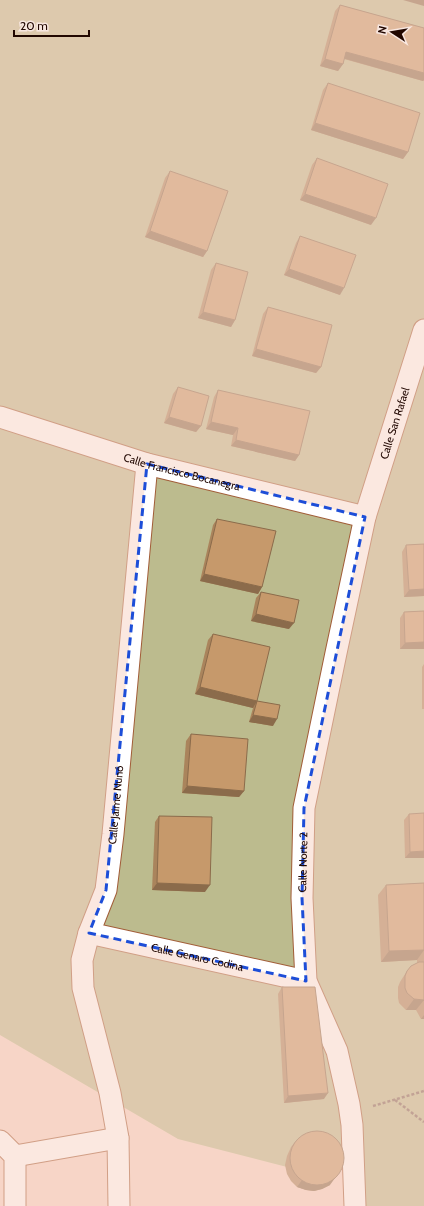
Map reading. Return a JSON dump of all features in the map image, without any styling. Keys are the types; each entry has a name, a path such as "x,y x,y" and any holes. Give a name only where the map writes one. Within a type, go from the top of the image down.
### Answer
{"street":[{"name":"Calle San Rafael","path":"365,517 424,330"},
{"name":"Calle Francisco Bocanegra","path":"0,417 147,464 365,517"},
{"name":"Calle Jaime Nunó","path":"119,1206 118,1138 110,1093 83,988 82,960 89,933 106,890 113,834 147,464"},
{"name":"Calle Norte 2","path":"355,1206 350,1113 337,1051 306,981 302,898 304,808 365,517"},
{"name":"Calle Genaro Codina","path":"89,933 306,981"},
{"path":"15,1156 118,1138"},
{"path":"0,1141 15,1156 16,1206"}],"path":[{"path":"350,1113 424,1091"},
{"path":"395,1100 424,1122"}],"highlighted area":[{"path":"147,464 365,517 304,808 302,898 306,981 89,933 106,890"}],"shaded area":[{"path":"0,0 424,0 424,1206 355,1206 354,1163 340,1166 287,1167 178,1139 0,1035"}],"building":[{"path":"340,5 424,28 424,73 346,52 343,64 325,59"},
{"path":"328,83 420,113 408,152 315,123"},
{"path":"317,158 388,184 376,218 305,194"},
{"path":"170,171 228,191 207,251 150,231"},
{"path":"300,236 356,255 344,288 289,269"},
{"path":"216,263 248,272 235,320 203,312"},
{"path":"268,307 332,325 321,367 256,349"},
{"path":"178,387 209,396 201,426 169,417"},
{"path":"218,390 310,411 299,455 236,440 238,428 211,422"},
{"path":"217,519 276,531 262,587 204,574"},
{"path":"424,544 424,589 409,590 406,545"},
{"path":"261,592 299,600 294,623 256,614"},
{"path":"424,611 424,642 405,643 404,612"},
{"path":"213,634 270,647 257,701 200,687"},
{"path":"257,701 280,705 277,719 253,715"},
{"path":"191,734 248,739 244,791 187,786"},
{"path":"424,813 424,851 410,852 409,814"},
{"path":"159,816 212,817 210,885 157,883"},
{"path":"424,883 424,950 389,951 386,885"},
{"path":"419,962 424,962 424,1000 414,999 407,993 405,988 405,976 407,971 411,966"},
{"path":"282,987 315,987 328,1093 288,1096"},
{"path":"317,1131 327,1133 336,1139 342,1148 344,1158 342,1168 336,1177 327,1183 317,1185 307,1183 298,1177 292,1168 290,1158 292,1148 298,1139 307,1133"}]}
